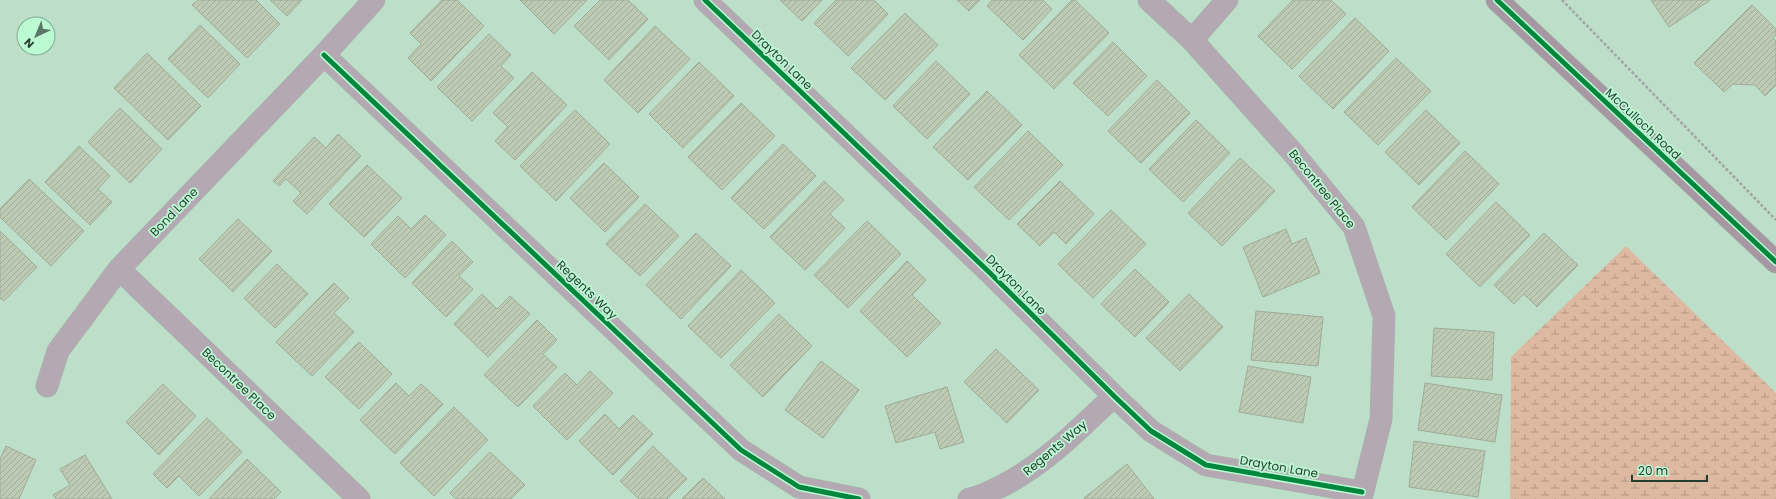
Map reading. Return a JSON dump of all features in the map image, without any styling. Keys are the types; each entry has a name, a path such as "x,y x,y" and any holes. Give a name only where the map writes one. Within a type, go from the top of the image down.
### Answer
{"main road":[{"name":"McCulloch Road","path":"1497,0 1776,262"}],"street":[{"path":"324,55 374,0"},
{"name":"Drayton Lane","path":"705,0 991,274 1151,431 1206,465 1361,495"},
{"name":"Becontree Place","path":"1148,0 1192,40 1294,154 1354,227 1384,316 1381,419 1361,495"},
{"path":"1192,40 1227,0"},
{"name":"Bond Lane","path":"47,386 58,351 119,270 324,55"},
{"name":"Regents Way","path":"324,55 741,450 800,487 859,499"},
{"name":"Becontree Place","path":"119,270 359,499"},
{"name":"Regents Way","path":"969,499 980,497 1026,473 1064,443 1114,396"}],"path":[{"path":"1562,0 1776,220"}],"green space":[{"path":"1626,246 1776,393 1776,499 1510,499 1511,357"}],"building":[{"path":"198,0 256,0 280,24 247,58 192,5"},
{"path":"270,0 302,0 287,16"},
{"path":"442,0 457,0 484,26 431,81 408,58 421,44 410,33"},
{"path":"520,0 587,0 554,34"},
{"path":"600,0 628,0 648,19 609,60 574,26"},
{"path":"780,0 822,0 802,21"},
{"path":"836,0 874,0 888,14 848,56 814,23"},
{"path":"957,0 980,0 969,11"},
{"path":"992,0 1043,0 1052,9 1023,40 987,6"},
{"path":"1072,0 1075,0 1109,33 1054,89 1019,55"},
{"path":"1293,0 1331,0 1346,14 1292,69 1258,36"},
{"path":"1651,0 1709,0 1709,1 1669,27"},
{"path":"1752,5 1776,29 1776,35 1773,38 1776,41 1776,85 1765,96 1755,85 1733,84 1724,92 1694,63"},
{"path":"905,13 938,45 885,100 851,68"},
{"path":"1355,18 1389,51 1333,109 1299,76"},
{"path":"200,25 240,64 208,98 168,59"},
{"path":"655,26 690,59 638,113 604,80"},
{"path":"489,34 511,55 501,66 514,78 472,121 437,87"},
{"path":"1113,42 1147,76 1108,116 1073,83"},
{"path":"147,53 201,106 168,140 114,88"},
{"path":"1396,58 1431,91 1378,145 1344,112"},
{"path":"936,61 970,94 927,139 893,106"},
{"path":"699,62 734,96 683,148 649,114"},
{"path":"532,72 567,105 515,160 495,141 508,127 493,113"},
{"path":"1157,80 1190,113 1141,163 1108,131"},
{"path":"987,91 1022,125 968,180 933,147"},
{"path":"741,103 775,136 722,190 688,157"},
{"path":"120,108 162,149 130,183 88,142"},
{"path":"575,110 610,144 556,201 520,166"},
{"path":"1426,110 1460,143 1419,185 1385,152"},
{"path":"1196,120 1230,153 1183,202 1149,169"},
{"path":"1028,131 1063,165 1009,220 974,187"},
{"path":"338,134 361,156 307,214 293,201 301,193 286,179 279,186 273,181 314,137 326,148"},
{"path":"783,144 816,176 764,229 731,198"},
{"path":"79,146 110,176 98,189 112,202 90,225 45,182"},
{"path":"1465,151 1499,184 1446,240 1412,207"},
{"path":"1240,158 1275,191 1222,246 1188,213"},
{"path":"604,163 639,197 605,232 570,198"},
{"path":"367,165 402,198 364,237 329,204"},
{"path":"29,179 84,231 51,266 0,217 0,209"},
{"path":"824,181 844,200 830,214 845,228 805,270 770,237"},
{"path":"1060,181 1094,214 1066,244 1054,232 1040,246 1017,224"},
{"path":"1496,202 1530,235 1480,287 1446,254"},
{"path":"645,204 679,236 640,276 606,244"},
{"path":"1111,210 1146,244 1093,298 1058,264"},
{"path":"425,215 446,235 405,278 371,244 398,216 411,229"},
{"path":"238,219 272,251 233,292 199,259"},
{"path":"867,221 901,254 848,308 814,275"},
{"path":"1286,229 1292,244 1306,238 1320,273 1263,297 1243,247"},
{"path":"0,231 37,267 4,301 0,298"},
{"path":"696,233 731,266 681,319 646,285"},
{"path":"1544,233 1578,265 1537,307 1524,294 1514,304 1494,285"},
{"path":"452,241 473,262 459,276 473,289 446,317 412,283"},
{"path":"907,261 926,280 912,295 941,323 907,357 860,311"},
{"path":"277,264 308,294 275,328 244,298"},
{"path":"1135,269 1169,302 1135,337 1101,304"},
{"path":"741,270 775,303 721,358 688,326"},
{"path":"334,283 349,298 334,313 354,332 312,376 276,342"},
{"path":"482,294 497,309 510,296 530,314 488,357 454,324"},
{"path":"1189,294 1223,327 1180,371 1146,338"},
{"path":"1256,311 1323,317 1318,366 1251,360"},
{"path":"779,314 812,346 763,397 730,365"},
{"path":"537,320 557,340 543,354 557,367 518,407 484,375"},
{"path":"1434,328 1494,332 1492,380 1431,376"},
{"path":"359,342 392,374 359,409 325,377"},
{"path":"996,349 1039,390 1007,423 964,382"},
{"path":"821,361 859,390 823,438 785,410"},
{"path":"1248,366 1311,377 1303,423 1239,412"},
{"path":"590,371 613,393 567,440 533,406 565,373 577,385"},
{"path":"396,383 409,396 421,384 443,404 395,454 360,420"},
{"path":"1425,383 1502,395 1495,442 1418,430"},
{"path":"163,384 196,416 159,455 126,422"},
{"path":"947,387 964,442 940,449 935,432 896,443 885,406"},
{"path":"454,407 488,440 434,496 400,463"},
{"path":"605,414 619,429 633,415 653,434 613,475 579,441"},
{"path":"207,418 242,452 199,496 179,476 167,488 153,474"},
{"path":"1414,441 1485,451 1478,497 1409,487"},
{"path":"6,446 36,460 19,499 0,499 0,459"},
{"path":"653,446 687,479 667,499 639,499 620,481"},
{"path":"490,452 525,485 511,499 456,499 450,493"},
{"path":"85,455 112,499 56,499 53,495 70,485 60,469"},
{"path":"247,459 281,492 274,499 209,499"},
{"path":"1127,464 1154,499 1084,498"},
{"path":"703,478 725,499 682,499"}],"cycle path":[{"path":"705,0 991,274 1151,431 1206,465 1362,492"},
{"path":"1497,0 1776,262"},
{"path":"324,55 741,450 799,487 859,499"}]}
